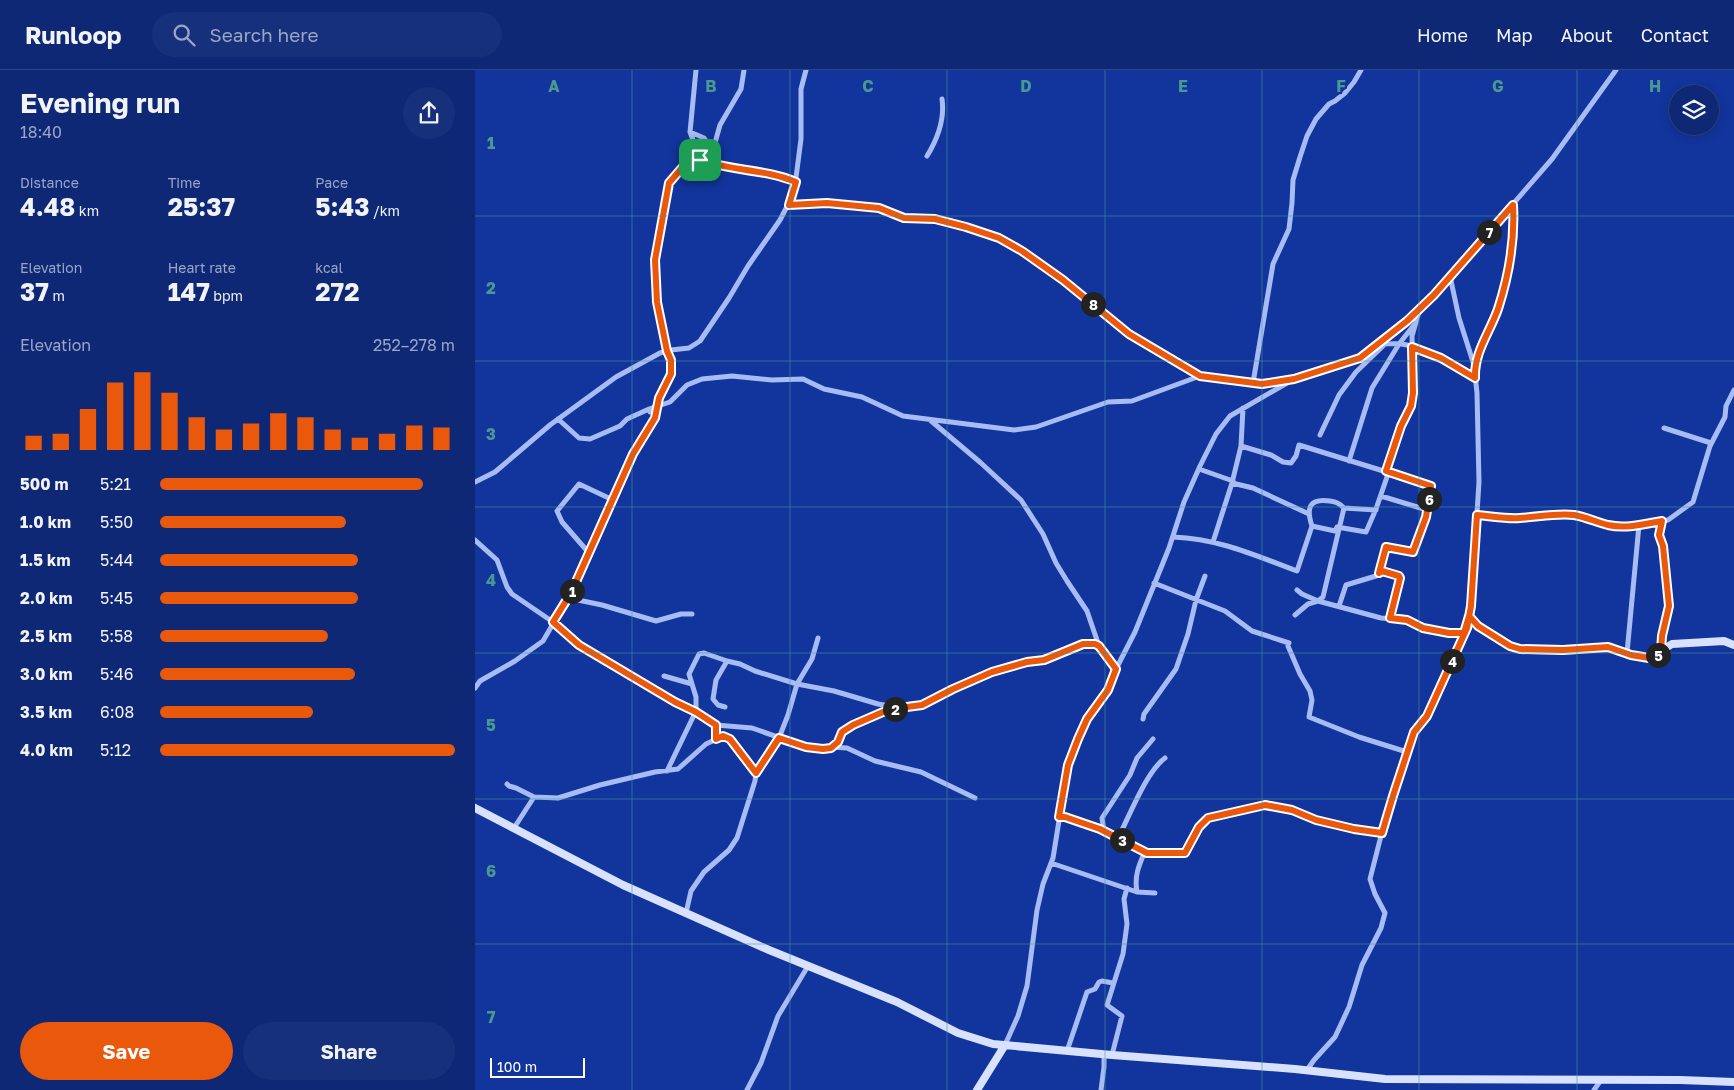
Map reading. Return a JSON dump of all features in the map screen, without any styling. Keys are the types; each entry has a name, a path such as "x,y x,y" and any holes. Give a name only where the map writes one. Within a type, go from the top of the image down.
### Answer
{"main road":[{"path":"1661,651 1672,644 1724,641 1734,645"},
{"path":"475,808 623,885 808,966 897,1002 958,1032 993,1044 1307,1070 1385,1079 1734,1082"},
{"path":"977,1090 1005,1045"}],"street":[{"path":"475,688 480,681 515,662 543,641 566,601 633,454 655,418 659,398 671,374 671,360 667,351 657,302 655,260 669,183 694,152 695,145 690,132 696,70"},
{"path":"687,162 700,160 709,155 713,150 720,126 741,89 744,70"},
{"path":"475,482 495,472 558,419 616,376 667,351 689,348 700,341 789,205 796,182 796,171 799,162 801,89 806,70"},
{"path":"1253,383 1273,264 1289,229 1293,180 1307,136 1320,114 1329,104 1345,93 1361,70"},
{"path":"1320,434 1339,395 1357,372 1382,344 1434,295 1513,205 1552,159 1616,70"},
{"path":"927,156 941,126 944,112 942,99"},
{"path":"690,132 704,138 713,150"},
{"path":"700,160 723,168 737,168 769,173 796,182"},
{"path":"789,205 827,203 879,208 904,218 935,219 999,238 1022,251 1063,280 1129,334 1200,376 1262,384 1294,379 1360,358 1382,344 1399,344 1441,358 1475,378"},
{"path":"1474,365 1497,310 1507,278 1514,225 1513,205"},
{"path":"1307,1070 1335,1037 1349,1008 1362,965 1381,928 1385,913 1370,879 1382,833 1414,732 1427,716 1464,633 1469,616 1474,572 1479,482 1477,393 1474,365 1459,318 1451,276"},
{"path":"1311,526 1335,531 1337,527 1366,532 1381,496 1401,426 1411,406 1413,393 1412,336 1417,323 1418,315 1416,313"},
{"path":"1349,461 1372,388 1399,344 1417,323"},
{"path":"558,419 579,438 590,439 620,426 627,418 669,402 687,385 702,379 732,376 772,380 803,379 824,389 862,397 903,416 1014,430 1036,427 1108,402 1132,401 1200,376"},
{"path":"1005,1045 1018,1016 1027,986 1037,910 1043,884 1051,863 1068,765 1078,739 1087,719 1108,690 1116,669 1135,632 1185,502 1199,469 1221,428 1230,416 1294,379"},
{"path":"1477,515 1517,518 1573,515 1609,525 1639,525 1668,520 1693,502 1711,443 1725,417 1726,406 1734,390"},
{"path":"1213,542 1233,482 1241,446 1243,408"},
{"path":"649,409 655,418"},
{"path":"930,419 1021,500 1043,534 1056,563 1087,611 1099,646 1116,669"},
{"path":"1664,428 1711,443"},
{"path":"1241,446 1271,455 1283,462 1291,462 1296,456 1299,445 1431,486 1427,510 1413,552 1386,547 1379,573"},
{"path":"1199,469 1253,488 1309,514"},
{"path":"589,553 562,522 557,511 579,484 613,500"},
{"path":"1381,496 1427,510"},
{"path":"1173,537 1196,538 1232,546 1297,571 1311,526 1309,510 1314,502 1318,500 1339,503 1344,508 1375,510"},
{"path":"1295,615 1308,604 1319,601 1323,597 1344,508"},
{"path":"1469,616 1478,626 1510,646 1520,649 1563,650 1608,647 1627,654 1655,659 1661,651 1662,636 1669,606 1663,546 1659,535 1662,521"},
{"path":"1627,654 1639,525"},
{"path":"475,540 497,560 507,587 512,594 553,622 579,645 716,725 752,728 806,747 823,749 847,748 875,761 921,772 975,798"},
{"path":"1339,606 1346,585 1376,576 1382,571 1399,576 1390,618"},
{"path":"1143,719 1144,714 1175,670 1188,634 1196,598 1205,576"},
{"path":"1154,583 1225,611 1252,631 1289,644 1300,674 1310,691 1312,700 1309,717 1359,737 1407,752"},
{"path":"1297,590 1319,601 1390,618 1407,620 1423,628 1449,633 1464,633"},
{"path":"566,601 578,600 602,605 656,621 681,614 692,614"},
{"path":"686,913 691,892 705,872 729,850 737,838 756,773 779,738 788,716 797,684 813,659 818,638"},
{"path":"831,748 838,742 842,732 883,712 922,705 985,675 1027,662 1044,660 1075,646 1089,643 1099,646"},
{"path":"667,771 696,712 697,697 689,674 699,654 704,653 741,664 755,671 797,684 834,691 899,708"},
{"path":"725,707 713,699 716,680 727,661"},
{"path":"664,676 692,684"},
{"path":"716,725 716,739"},
{"path":"507,784 534,797 558,798 600,785 678,769 705,744 723,736 730,739 756,773"},
{"path":"1104,831 1102,818 1129,775 1137,758 1153,738"},
{"path":"1118,838 1147,780 1156,765 1165,758"},
{"path":"514,828 534,797"},
{"path":"1059,817 1065,817 1104,831 1145,852 1185,853 1199,827 1208,818 1265,805 1292,810 1326,823 1382,833"},
{"path":"1137,892 1135,882 1137,870 1145,852"},
{"path":"1051,863 1137,892 1155,893"},
{"path":"1101,1090 1104,1067 1122,1016 1107,1005 1123,954 1127,924 1124,899 1127,888"},
{"path":"747,1090 761,1063 778,1016 808,966"},
{"path":"1067,1051 1087,992 1095,989 1102,980 1113,983"},
{"path":"1594,1090 1601,1080"}],"route":[{"path":"700,160 687,162 669,183 655,260 657,302 667,351 671,360 671,374 659,398 655,418 633,454 571,593 553,622 579,645 716,725 716,739 723,736 730,739 756,773 779,738 806,747 831,748 838,742 842,732 883,712 928,703 938,696 992,672 1027,662 1044,660 1075,646 1089,643 1099,646 1116,669 1108,690 1087,719 1078,739 1068,765 1059,817 1065,817 1100,829 1147,853 1185,853 1199,827 1208,818 1265,805 1292,810 1316,820 1382,833 1414,732 1427,716 1467,628 1469,616 1471,606 1477,515 1517,518 1573,515 1609,525 1623,526 1662,521 1659,535 1663,546 1665,584 1669,606 1662,636 1661,651 1655,659 1631,655 1608,647 1563,650 1520,649 1510,646 1478,626 1469,616 1464,633 1449,633 1423,628 1407,620 1390,618 1400,578 1399,576 1382,571 1379,573 1386,547 1413,552 1426,517 1431,486 1386,471 1401,426 1411,406 1413,393 1412,347 1441,358 1475,378 1474,365 1497,310 1507,278 1514,225 1513,205 1434,295 1380,344 1360,358 1294,379 1262,384 1200,376 1129,334 1063,280 1022,251 999,238 935,219 904,218 879,208 827,203 789,205 796,182 769,173 737,168 723,168 700,160"}]}
